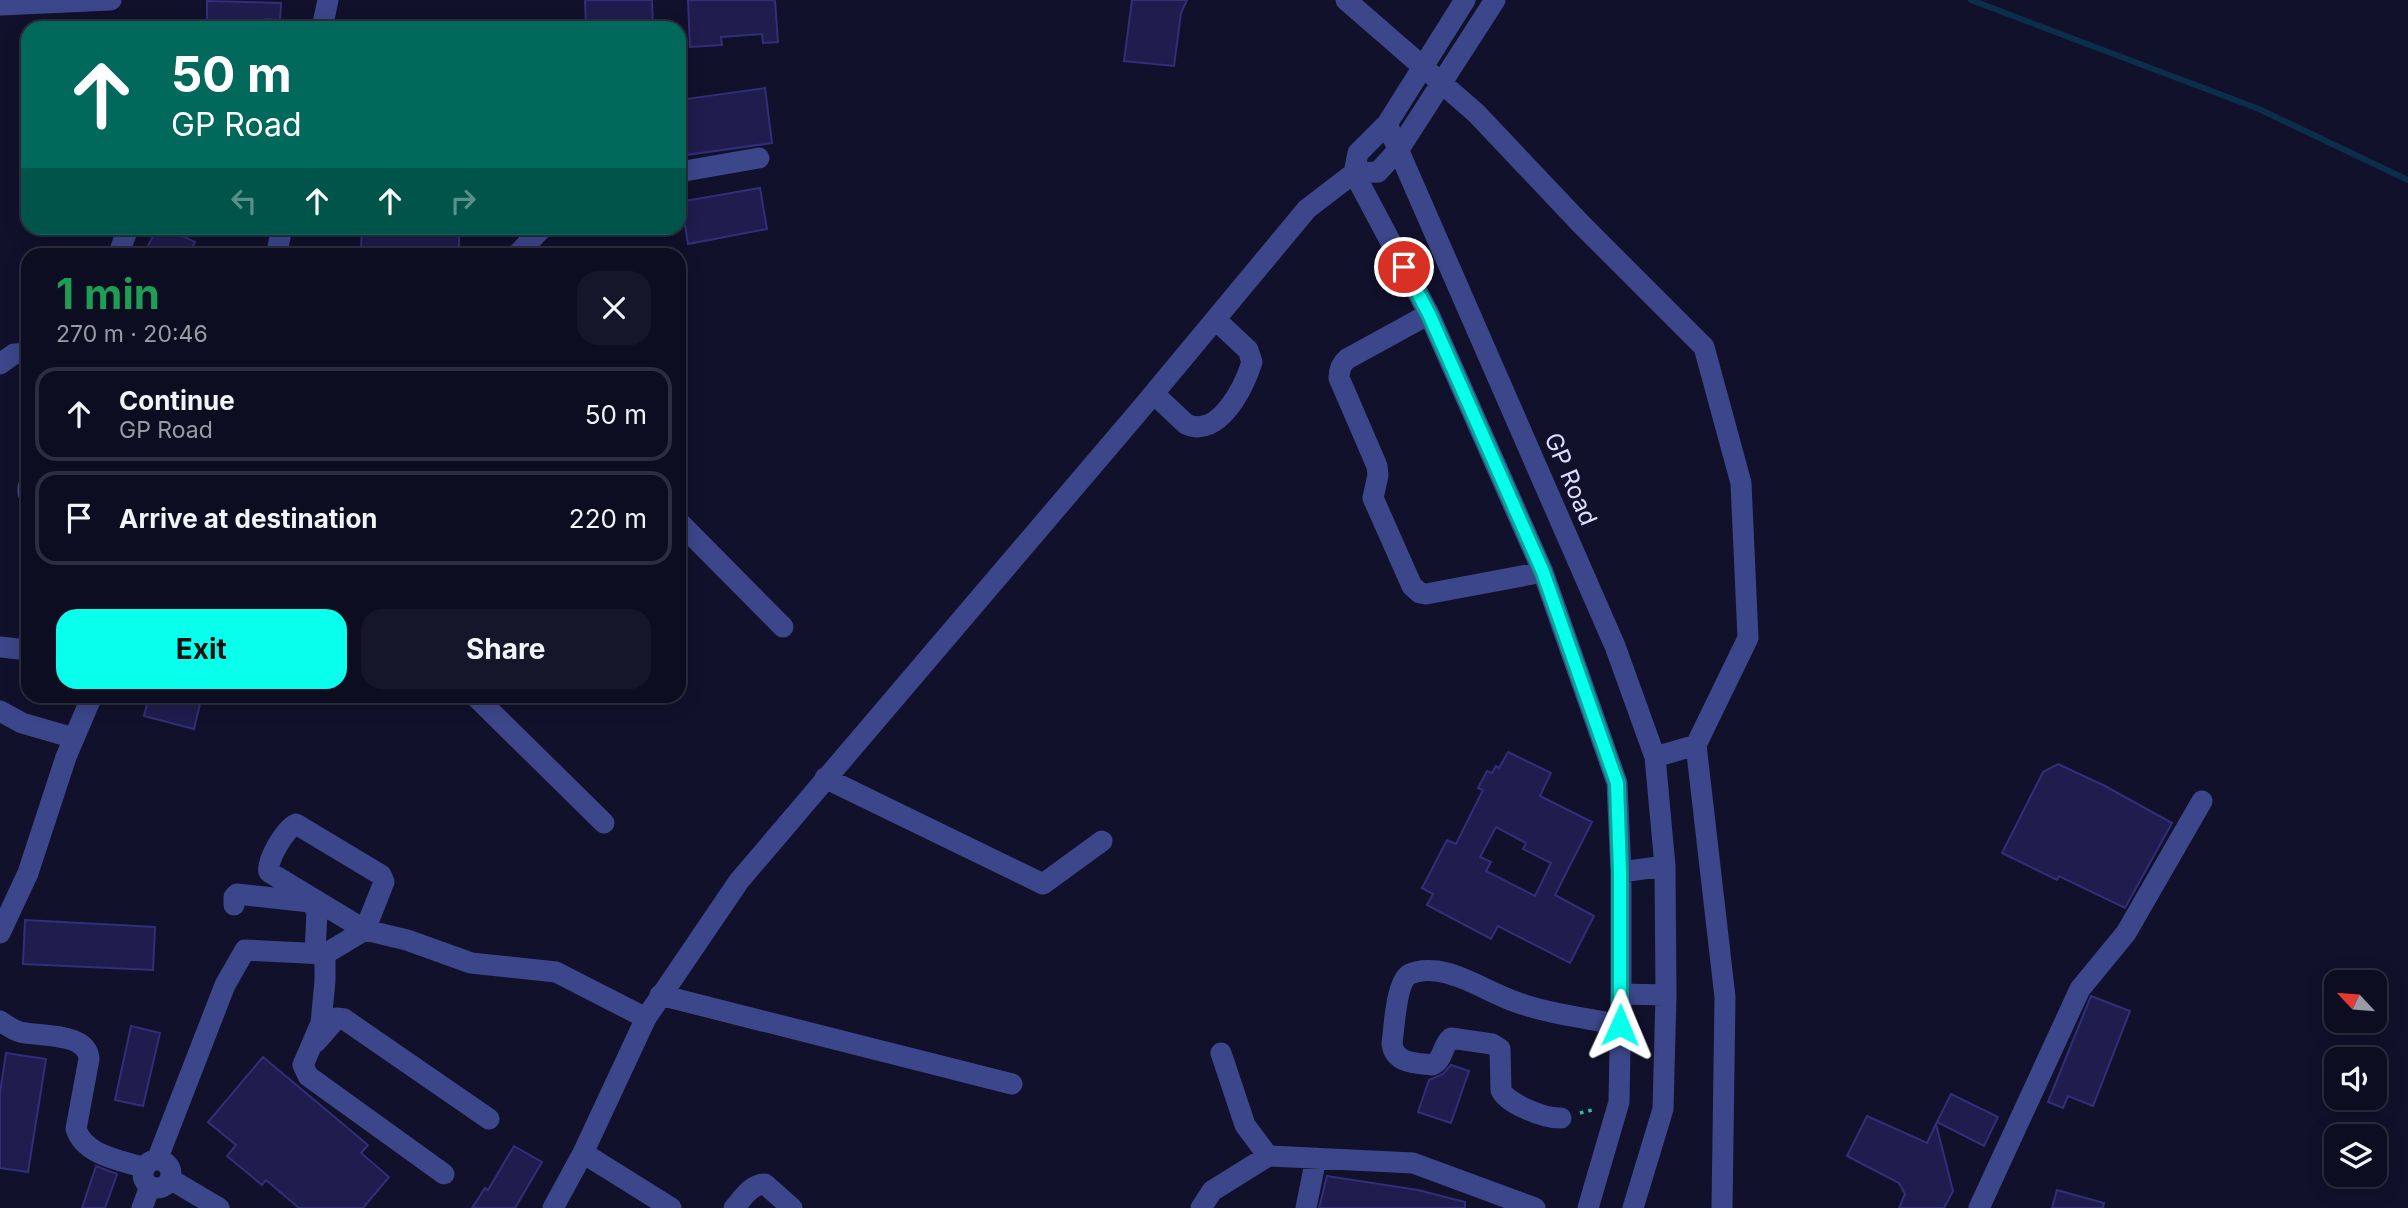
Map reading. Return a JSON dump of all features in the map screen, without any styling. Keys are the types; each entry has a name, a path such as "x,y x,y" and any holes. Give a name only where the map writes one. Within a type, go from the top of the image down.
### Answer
{"street":[{"path":"0,5 111,0"},
{"path":"324,21 328,0"},
{"path":"1346,0 1476,113 1581,224 1704,346 1741,482 1748,638 1696,745 1725,998 1722,1208"},
{"path":"1465,0 1387,124 1358,153 1354,173 1429,314 1543,572 1617,783 1621,994 1619,1102 1588,1208"},
{"path":"553,1208 583,1153 646,1018 738,881 1154,394 1307,209 1354,173 1378,172 1399,149 1495,0"},
{"name":"GP Road","path":"1387,124 1615,646 1655,757 1665,866 1663,1109 1633,1208"},
{"path":"686,171 759,158"},
{"path":"523,248 536,235"},
{"path":"1429,314 1347,359 1339,371 1339,378 1377,466 1378,475 1373,498 1406,573 1415,590 1426,594 1543,572"},
{"path":"1154,394 1192,427 1220,417 1245,384 1252,362 1248,351 1216,320"},
{"path":"0,364 14,354 21,354"},
{"path":"686,529 783,627"},
{"path":"0,647 21,649"},
{"path":"0,933 28,873 65,757 89,703"},
{"path":"482,703 604,823"},
{"path":"0,711 22,723 74,738"},
{"path":"1655,757 1696,745"},
{"path":"825,778 1043,884 1102,841"},
{"path":"1979,1208 2080,989 2126,933 2202,801"},
{"path":"142,1208 225,985 244,950 320,954 365,930 384,882 384,878 329,842 296,824 292,825 268,864 269,872 365,930 407,940 471,962 556,972 646,1018"},
{"path":"1620,872 1665,866"},
{"path":"234,905 234,897 237,894 310,902 317,911 325,981 320,1023 303,1065 308,1076 444,1174"},
{"path":"1561,1118 1550,1118 1504,1096 1501,1090 1500,1049 1492,1044 1451,1038 1438,1062 1432,1065 1397,1057 1392,1044 1400,991 1406,978 1423,970 1438,971 1525,1005 1620,1025"},
{"path":"1621,994 1666,995"},
{"path":"660,995 1012,1084"},
{"path":"310,1049 337,1018 344,1019 489,1119"},
{"path":"0,1021 19,1031 73,1040 85,1046 89,1059 76,1129 79,1138 88,1147 156,1173 219,1208"},
{"path":"1222,1053 1245,1125 1268,1156"},
{"path":"583,1153 671,1208"},
{"path":"1202,1208 1212,1191 1268,1156 1413,1163 1511,1204 1535,1208"},
{"path":"1306,1208 1316,1158"},
{"path":"734,1208 761,1183 792,1208"}],"path":[{"path":"1561,1118 1619,1102"}],"building":[{"path":"585,0 652,0 653,21 586,21"},
{"path":"688,0 775,0 778,42 763,43 762,34 721,37 722,45 690,47"},
{"path":"1132,0 1187,0 1181,13 1174,66 1124,61"},
{"path":"207,1 281,3 280,20 207,21"},
{"path":"765,88 772,143 686,155 686,99"},
{"path":"760,188 767,229 688,244 686,201"},
{"path":"154,235 180,235 195,242 192,248 147,248"},
{"path":"362,235 459,235 459,248 361,248"},
{"path":"147,703 200,703 194,729 144,716"},
{"path":"1508,752 1551,773 1540,796 1592,822 1555,895 1594,916 1570,963 1498,926 1491,939 1427,905 1433,894 1422,888 1447,840 1456,844 1483,790 1478,788 1487,771 1492,773 1496,766 1499,768","holes":["1496,827 1526,843 1523,849 1551,863 1535,896 1486,871 1491,862 1480,857"]},
{"path":"2058,764 2172,823 2125,908 2059,876 2057,880 2002,853 2043,772"},
{"path":"25,920 155,927 153,970 23,964"},
{"path":"2091,996 2130,1011 2093,1106 2068,1096 2063,1108 2048,1102"},
{"path":"131,1026 160,1033 143,1106 115,1100"},
{"path":"6,1053 46,1059 28,1172 0,1168 0,1093"},
{"path":"263,1057 368,1145 361,1153 389,1177 363,1208 299,1208 266,1180 262,1185 227,1156 236,1145 208,1122"},
{"path":"1451,1065 1469,1071 1451,1123 1418,1112 1429,1080 1443,1074"},
{"path":"1951,1094 1998,1117 1984,1146 1937,1122"},
{"path":"1867,1116 1927,1143 1936,1124 1953,1191 1944,1208 1899,1208 1905,1194 1899,1183 1847,1156"},
{"path":"514,1146 542,1162 515,1208 472,1208 485,1188 488,1190"},
{"path":"96,1166 117,1174 105,1208 82,1208"},
{"path":"1327,1176 1418,1190 1465,1202 1465,1208 1319,1208"},
{"path":"2057,1190 2104,1203 2103,1208 2052,1208"}],"waterway":[{"path":"1971,0 2259,109 2408,180"}],"route":[{"path":"1404,267 1429,314 1543,572 1617,783 1620,1025"}]}
